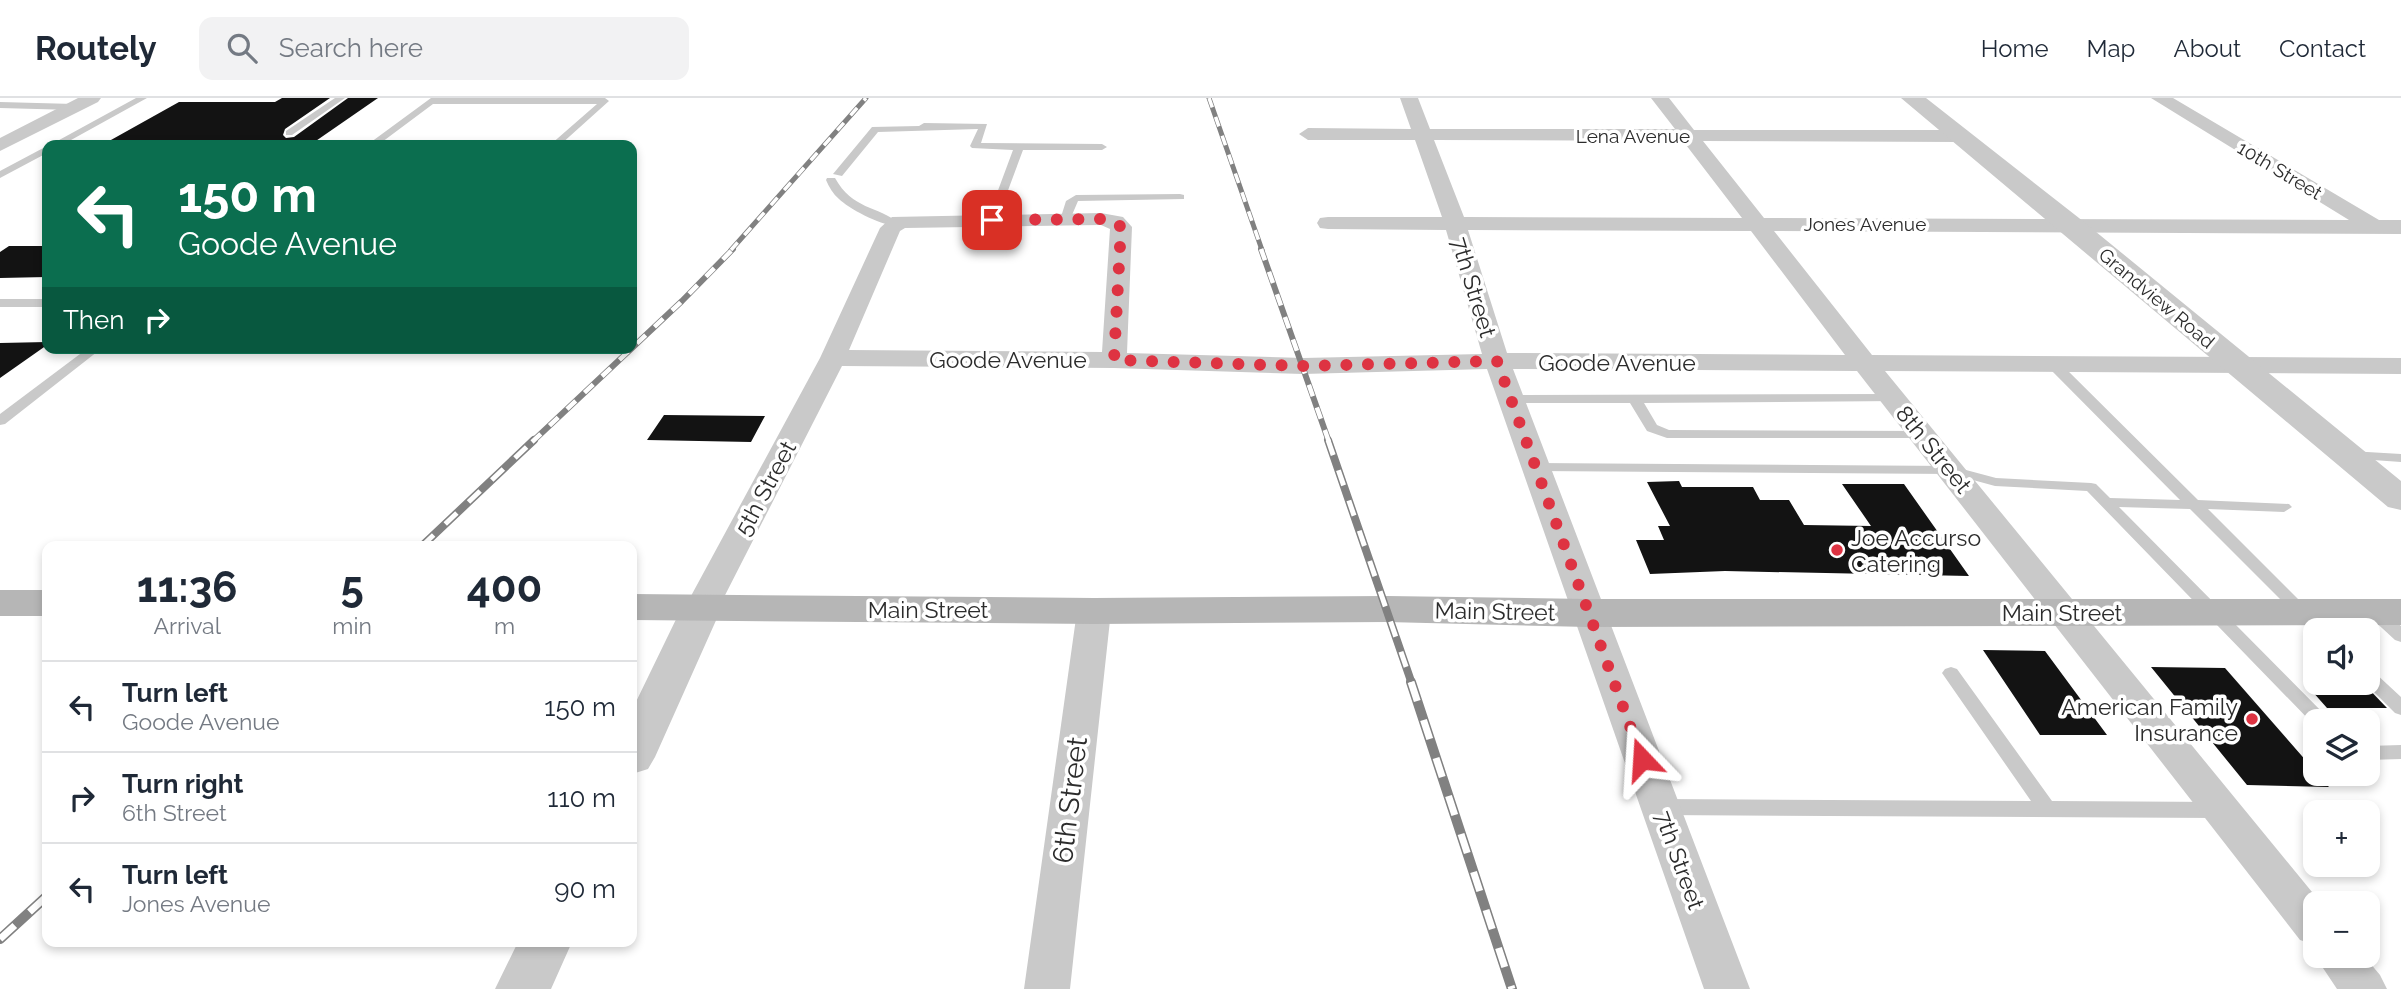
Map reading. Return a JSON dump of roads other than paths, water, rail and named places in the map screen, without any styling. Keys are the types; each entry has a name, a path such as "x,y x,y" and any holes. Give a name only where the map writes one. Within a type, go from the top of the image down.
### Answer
{"main road":[{"name":"Main Street","path":"637,607 1094,611 1387,609 1588,613 2216,612 2303,620"}],"street":[{"path":"0,145 92,98"},
{"name":"7th Street","path":"1409,98 1455,223 1497,361 1727,989"},
{"name":"8th Street","path":"1660,98 1866,365 2303,913"},
{"name":"Grandview Road","path":"1912,98 2401,499"},
{"name":"10th Street","path":"2160,98 2401,243"},
{"name":"Lena Avenue","path":"1308,134 1959,136"},
{"path":"898,223 1065,219 1115,222 1121,227 1114,360"},
{"name":"5th Street","path":"637,746 702,607 833,358 891,228 898,223"},
{"name":"Jones Avenue","path":"1328,223 2401,228"},
{"name":"Goode Avenue","path":"833,358 1114,360 1303,366 1497,361 2401,366"},
{"name":"6th Street","path":"1047,989 1094,611"},
{"path":"523,989 543,947"},
{"path":"2347,968 2364,989"}],"lane":[{"path":"64,140 143,98"},
{"path":"289,133 341,98"},
{"path":"379,140 431,101 605,101 561,140"},
{"path":"0,105 74,107"},
{"path":"898,223 856,207 836,193 835,177 875,130 921,129 924,126 984,126 975,146 1102,147"},
{"path":"992,220 1019,147"},
{"path":"0,174 42,152"},
{"path":"1065,219 1071,201 1076,198 1180,197"},
{"path":"0,303 42,303"},
{"path":"0,421 88,354"},
{"path":"2053,364 2189,503 2308,618"},
{"path":"1511,399 1893,398"},
{"path":"1635,399 1652,428 1667,435 1923,435"},
{"path":"2347,455 2401,458"},
{"path":"1535,467 1951,470 1995,482 2091,487 2310,709"},
{"path":"2107,502 2284,507"},
{"path":"1951,673 2047,809"},
{"path":"2380,688 2401,708"},
{"path":"2380,752 2401,752"},
{"path":"1660,807 2222,810"}],"railway":[{"path":"731,250 866,98"},
{"path":"1209,98 1262,250"},
{"path":"637,343 733,249"},
{"path":"1261,249 1329,442"},
{"path":"532,442 626,354"},
{"path":"427,541 534,440"},
{"path":"1328,440 1412,684"},
{"path":"1411,682 1512,989"},
{"path":"0,939 42,901"}],"place":[{"name":"Joe Accurso Catering","path":"1837,550"},
{"name":"American Family Insurance","path":"2252,719"}]}
